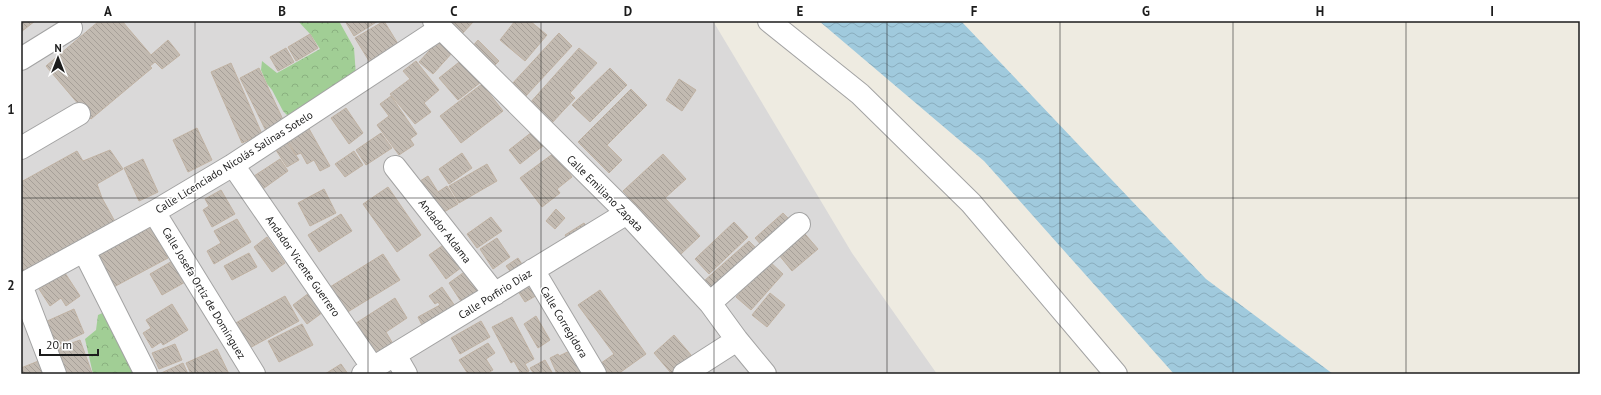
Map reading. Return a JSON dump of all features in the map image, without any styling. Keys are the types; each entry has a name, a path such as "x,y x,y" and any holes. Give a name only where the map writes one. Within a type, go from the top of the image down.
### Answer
{"street":[{"path":"769,21 860,94 971,203 1116,374"},
{"name":"Calle Licenciado Nicolás Salinas Sotelo","path":"21,285 154,212 233,165 438,25"},
{"name":"Calle Emiliano Zapata","path":"438,25 627,213 710,303 737,340 765,374"},
{"path":"21,59 71,28"},
{"path":"21,148 78,114"},
{"name":"Andador Vicente Guerrero","path":"233,165 368,371"},
{"name":"Andador Aldama","path":"395,168 495,294"},
{"name":"Calle Josefa Ortiz de Domínguez","path":"154,212 254,374"},
{"name":"Calle Porfirio Díaz","path":"368,371 627,213"},
{"path":"710,303 798,224"},
{"path":"84,251 146,374"},
{"name":"Calle Corregidora","path":"533,270 595,374"},
{"path":"21,285 55,374"},
{"path":"684,374 737,340"},
{"path":"395,355 406,374"}],"shaded area":[{"path":"21,21 713,21 852,253 937,374 21,374"}],"green space":[{"path":"298,21 339,21 354,48 356,76 293,121 283,111 272,90 267,84 261,70 262,61 277,73 320,49 311,35"},
{"path":"109,310 137,374 93,374 85,339 96,330 98,315"}],"water":[{"path":"819,21 961,21 1206,279 1333,374 1174,374 984,161"}],"building":[{"path":"21,21 35,21 21,32"},
{"path":"99,21 122,21 151,55 168,40 180,55 162,69 155,62 150,66 152,68 91,119 46,66"},
{"path":"345,21 378,21 354,36"},
{"path":"384,21 403,52 374,69 355,38"},
{"path":"445,21 474,21 461,35"},
{"path":"515,21 530,21 547,35 525,61 500,40"},
{"path":"559,33 572,46 524,98 511,85"},
{"path":"310,34 318,48 296,61 288,47"},
{"path":"478,40 499,61 492,68 471,48"},
{"path":"438,41 452,53 433,74 419,62"},
{"path":"286,48 294,62 278,71 270,57"},
{"path":"579,48 597,63 570,93 575,98 551,124 529,104"},
{"path":"463,59 481,82 458,100 439,78"},
{"path":"416,61 439,90 424,103 431,112 415,124 390,94 410,79 403,71"},
{"path":"231,63 262,134 242,143 211,72"},
{"path":"259,68 285,124 267,133 240,78"},
{"path":"610,68 627,85 590,122 572,105"},
{"path":"679,79 696,90 682,111 666,100"},
{"path":"482,84 503,111 461,143 440,116"},
{"path":"631,89 647,105 607,145 622,160 609,173 578,142"},
{"path":"391,96 417,134 410,139 414,145 399,155 377,125 389,116 380,104"},
{"path":"346,108 363,133 349,144 331,118"},
{"path":"308,127 330,166 320,171 314,160 307,164 301,153 296,155 287,139"},
{"path":"197,128 212,160 188,172 173,140"},
{"path":"537,128 548,142 520,164 509,150"},
{"path":"381,133 392,148 366,165 356,150"},
{"path":"286,140 299,160 287,167 274,147"},
{"path":"110,150 123,169 97,184 102,198 119,229 21,280 21,182 77,151 83,161"},
{"path":"354,151 363,165 345,177 335,164"},
{"path":"462,153 472,168 449,184 439,169"},
{"path":"554,153 572,177 557,189 560,193 542,207 520,178"},
{"path":"663,154 686,179 665,198 700,236 681,254 623,191"},
{"path":"143,159 158,192 139,201 124,168"},
{"path":"280,159 288,171 260,191 251,178"},
{"path":"487,164 497,181 459,203 449,186"},
{"path":"428,176 438,192 447,186 458,204 437,216 417,183"},
{"path":"388,187 421,235 397,252 363,204"},
{"path":"324,189 336,213 310,226 298,203"},
{"path":"221,190 235,214 212,227 203,210 209,206 205,199"},
{"path":"556,209 565,218 555,229 546,221"},
{"path":"783,213 792,222 764,248 755,238"},
{"path":"341,214 352,231 319,252 308,235"},
{"path":"491,217 502,231 477,248 467,234"},
{"path":"237,219 251,242 214,264 207,251 221,243 214,231"},
{"path":"734,222 748,237 709,274 695,259"},
{"path":"584,223 590,231 570,243 565,235"},
{"path":"150,227 168,258 110,289 93,258"},
{"path":"805,234 818,249 792,271 779,255"},
{"path":"267,237 285,263 272,272 254,247"},
{"path":"497,238 510,257 493,269 480,249"},
{"path":"449,241 466,264 446,279 429,255"},
{"path":"749,241 762,254 717,295 704,281"},
{"path":"249,253 257,267 232,280 224,266"},
{"path":"383,254 400,280 346,313 330,287"},
{"path":"518,258 525,269 514,276 506,266"},
{"path":"174,260 187,281 162,295 150,274"},
{"path":"769,261 783,274 751,310 736,297"},
{"path":"467,270 483,293 464,306 449,283"},
{"path":"65,273 80,296 66,306 61,298 50,306 39,289"},
{"path":"529,280 539,294 525,302 516,288"},
{"path":"442,287 457,309 424,329 418,317 440,305 438,302 435,304 429,296"},
{"path":"313,290 327,309 307,324 293,305"},
{"path":"600,290 646,354 618,374 603,374 597,366 614,354 578,305"},
{"path":"770,293 785,305 767,327 752,315"},
{"path":"285,296 299,321 246,350 232,325"},
{"path":"395,298 407,318 386,332 396,349 374,363 350,327"},
{"path":"172,304 188,330 163,345 161,342 152,348 143,333 151,328 146,320"},
{"path":"74,309 84,333 56,346 45,322"},
{"path":"536,316 550,340 538,348 524,324"},
{"path":"512,317 534,359 525,364 529,371 523,374 521,374 514,361 511,363 492,327"},
{"path":"481,321 490,337 460,354 451,338"},
{"path":"302,324 313,345 279,362 268,341"},
{"path":"674,335 691,355 671,373 654,353"},
{"path":"80,340 92,373 66,374 58,348"},
{"path":"488,343 495,353 486,359 493,370 486,374 468,374 459,360"},
{"path":"175,344 182,360 159,369 152,353"},
{"path":"576,348 586,374 557,374 550,358 558,354 559,356"},
{"path":"217,349 229,374 191,374 186,363"},
{"path":"41,360 47,374 21,374 21,368"},
{"path":"545,360 553,374 534,374 530,368"},
{"path":"183,363 188,374 159,374"},
{"path":"341,364 348,374 325,374"}]}
